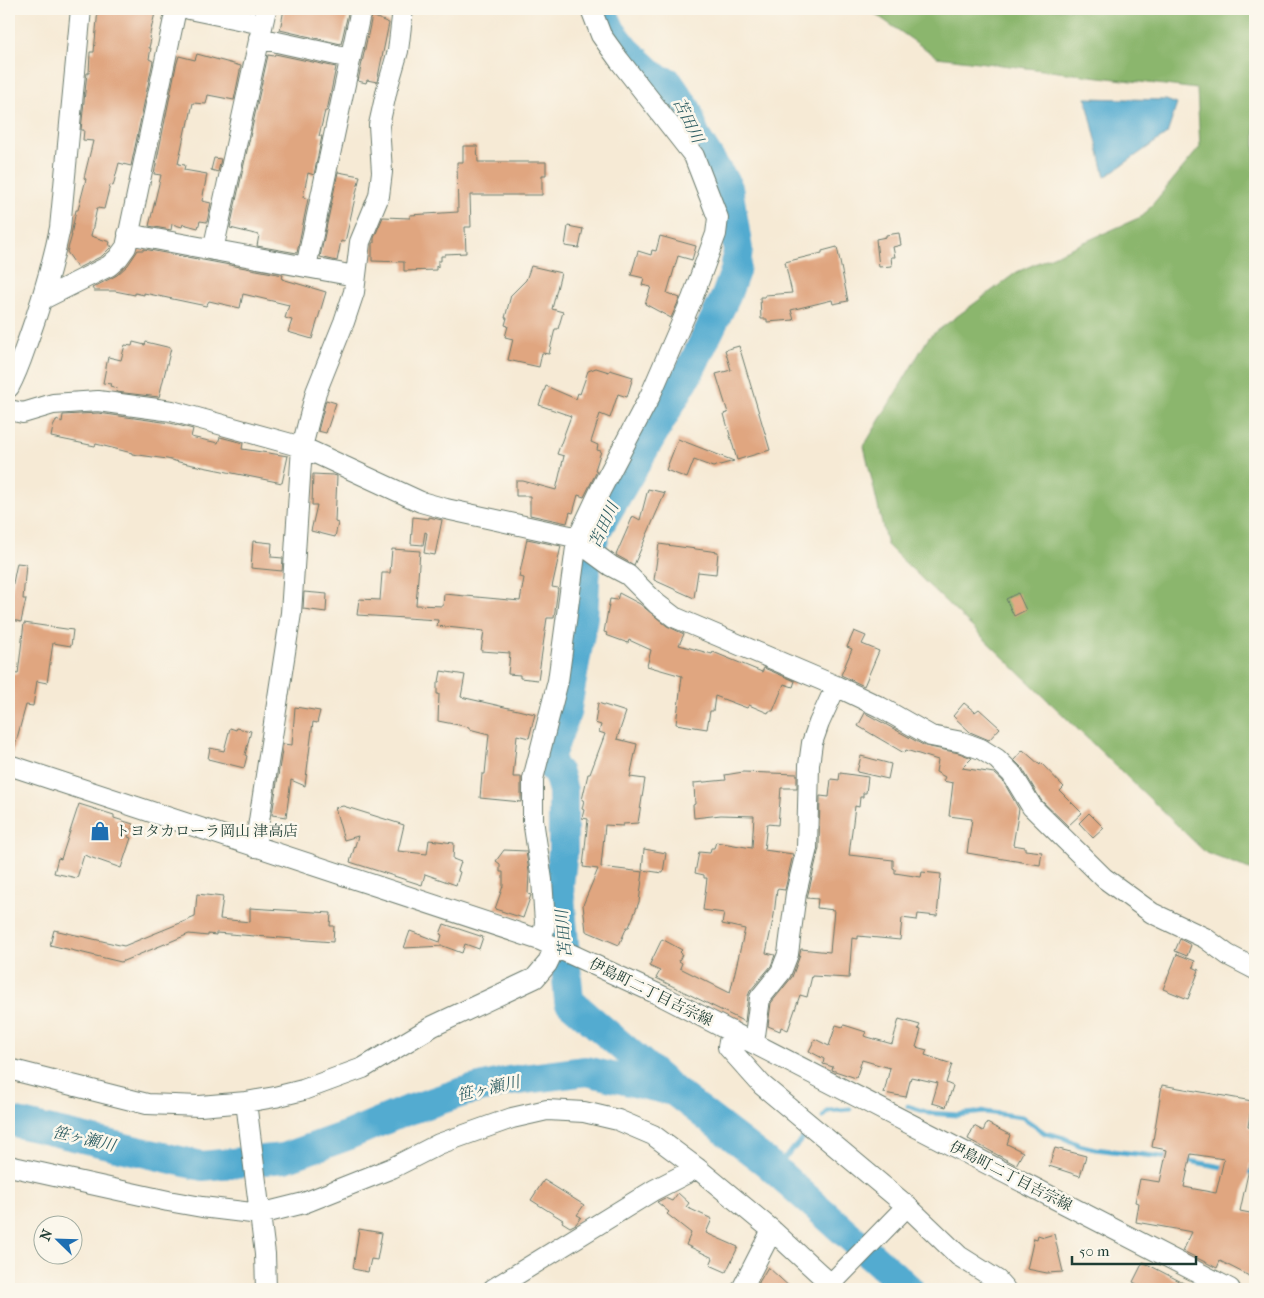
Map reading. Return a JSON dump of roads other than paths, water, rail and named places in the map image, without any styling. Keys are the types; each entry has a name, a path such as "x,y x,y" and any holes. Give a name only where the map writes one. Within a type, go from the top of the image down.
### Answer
{"street":[{"path":"9,387 16,375 43,298 60,228 81,9"},
{"path":"43,298 109,266 126,247 176,9"},
{"path":"189,9 262,24 350,58"},
{"path":"306,267 360,9"},
{"path":"255,847 291,613 302,447 316,392 354,292 354,276 360,242 379,196 382,172 380,125 387,89 398,50 403,9"},
{"path":"9,1069 147,1104 200,1106 247,1111 363,1068 433,1026 535,978 547,964 542,880 533,820 533,779 558,681 580,542 601,489 650,396 688,308 716,234 718,218 694,156 601,35 590,9"},
{"path":"213,250 262,24"},
{"path":"128,234 354,276"},
{"path":"9,410 23,413 53,404 98,401 172,411 302,447 421,502 570,536 604,561 628,575 657,604 674,617 880,706 931,736 962,742 981,749 997,759 1012,774 1032,807 1104,878 1152,913 1205,938 1228,955 1255,969"},
{"path":"754,1043 760,998 781,972 788,954 796,893 807,848 809,765 812,743 836,686"},
{"name":"伊島町二丁目吉宗線","path":"9,765 547,943 578,956 731,1031 1230,1289"},
{"path":"731,1031 728,1047 762,1085 907,1206 959,1256 997,1280 1005,1289"},
{"path":"9,1166 211,1209 259,1211 304,1203 392,1168 439,1144 512,1118 547,1110 584,1112 618,1120 653,1135 697,1168 834,1284 907,1206"},
{"path":"247,1111 265,1254 266,1289"},
{"path":"493,1289 654,1190 697,1168"},
{"path":"742,1289 772,1230"}],"water":[{"path":"1086,98 1166,100 1177,104 1167,134 1105,177"}],"waterway":[{"name":"苫田川","path":"601,9 611,31 627,51 657,79 668,82 687,110 695,136 728,188 738,250 735,271 726,296 689,372 596,531 586,566 583,617 566,713 550,755 551,766 558,773 563,791 563,851 559,885 569,1001 675,1092 766,1162 909,1289"},
{"name":"笹ヶ瀬川","path":"9,1121 202,1166 284,1158 346,1136 403,1112 463,1092 509,1081 586,1071 672,1091"},
{"path":"908,1106 929,1113 957,1115 985,1112 1022,1117 1045,1133 1064,1138 1079,1145 1095,1149 1170,1158"},
{"path":"823,1117 828,1111 850,1109"},
{"path":"774,1169 810,1131"},
{"path":"1184,1160 1227,1168"},
{"path":"1243,1171 1255,1173"}],"place":[{"name":"トヨタカローラ岡山 津高店","path":"100,831"}]}
